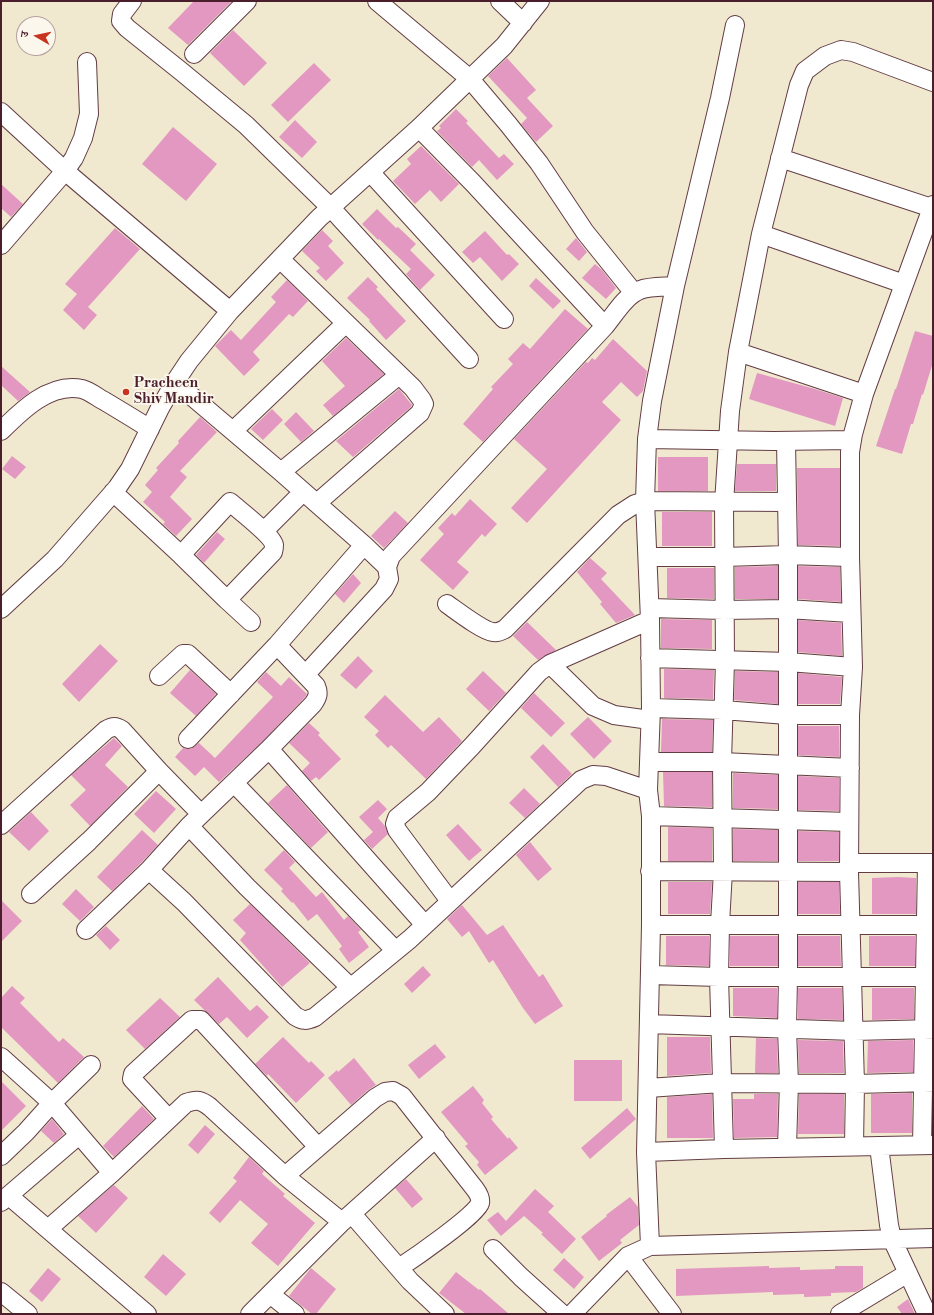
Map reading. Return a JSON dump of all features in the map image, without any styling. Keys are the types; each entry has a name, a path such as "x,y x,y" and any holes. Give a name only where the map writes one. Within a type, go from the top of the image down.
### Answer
{"street":[{"path":"132,1 122,14 121,21 127,28 246,125 331,208 468,359"},
{"path":"194,54 247,1"},
{"path":"377,1 470,79 535,158 585,232 634,293"},
{"path":"500,1 523,23"},
{"path":"1,610 55,559 113,492 130,468 175,382 189,361 230,310 331,208 419,128 504,46 540,1"},
{"path":"650,1246 646,1152 651,975 651,816 648,790 651,714 650,614 645,502 647,439 652,401 675,286 720,98 735,25"},
{"path":"724,1149 719,977 723,871 722,762 725,661 724,503 727,441 738,352 761,234 799,85 805,71 824,56 841,50 854,52 933,82"},
{"path":"1,245 74,158 83,138 89,114 87,62"},
{"path":"1,112 64,171 230,310"},
{"path":"419,128 473,183 605,326"},
{"path":"780,158 933,206 864,394 852,440 850,468 850,613 852,667 850,715 849,868 855,1084 854,1146"},
{"path":"370,172 504,319"},
{"path":"761,234 904,284"},
{"path":"264,531 414,418 423,408 424,404 399,375 280,259"},
{"path":"306,674 384,589 389,579 387,567 391,556 395,551 605,326 622,305 634,293 645,289 675,286"},
{"path":"232,431 346,323"},
{"path":"738,352 864,394"},
{"path":"281,472 399,375"},
{"path":"175,382 364,544 387,567"},
{"path":"1,431 22,411 44,396 65,389 74,388 87,391 150,429"},
{"path":"647,439 727,441 852,440"},
{"path":"786,441 788,555 787,1029 789,1083 787,1147"},
{"path":"113,492 181,554 251,622"},
{"path":"181,554 230,502 264,531 271,538 274,545 273,552 227,600"},
{"path":"447,604 491,632 498,633 505,629 618,515 635,504 645,502 787,502"},
{"path":"188,739 277,645 364,544"},
{"path":"648,557 788,555 850,557"},
{"path":"450,901 397,830 395,824 397,818 428,792 539,672 550,664 650,614 724,610 787,609 850,613"},
{"path":"86,930 149,870 195,820 269,749 318,697 316,686 277,645"},
{"path":"159,676 183,654 188,654 231,694"},
{"path":"650,658 788,662 852,667"},
{"path":"550,664 593,706 614,715 723,710 787,715 850,715"},
{"path":"1,824 106,730 117,726 159,771 247,886 350,987"},
{"path":"269,749 425,925"},
{"path":"650,762 722,762 850,768"},
{"path":"32,894 89,841 159,771"},
{"path":"149,870 184,902 296,1016 302,1020 308,1020 315,1017 425,925 582,780 593,775 606,776 648,790"},
{"path":"234,783 395,950"},
{"path":"651,816 849,822"},
{"path":"646,1152 787,1147 927,1145 929,1030 930,863 788,872 650,871"},
{"path":"651,925 930,925"},
{"path":"651,975 719,977 929,977"},
{"path":"169,1119 132,1079 133,1074 192,1020 201,1020 318,1147"},
{"path":"649,1024 854,1031 929,1030"},
{"path":"1,1057 52,1103 112,1173"},
{"path":"1,1156 91,1065"},
{"path":"648,1088 721,1083 855,1084 928,1082"},
{"path":"285,1176 375,1098 385,1092 393,1091 402,1096 475,1189 480,1197 480,1203 478,1208 469,1216 428,1248 399,1268"},
{"path":"48,1229 112,1173 186,1103 195,1100 202,1101 285,1176 347,1218 445,1314"},
{"path":"79,1135 5,1199 48,1229 146,1314"},
{"path":"250,1314 347,1218 436,1138"},
{"path":"879,1146 892,1239 927,1314"},
{"path":"572,1314 628,1256 650,1246 933,1238"},
{"path":"493,1249 562,1314"},
{"path":"628,1256 672,1314"},
{"path":"840,1314 908,1273"},
{"path":"1,1292 28,1314"},
{"path":"270,1294 295,1314"}],"building":[{"path":"194,1 232,1 188,45 168,28"},
{"path":"233,30 267,63 244,86 210,53"},
{"path":"507,58 536,90 527,98 553,126 536,142 521,124 527,118 488,76"},
{"path":"314,63 331,80 288,122 271,105"},
{"path":"456,109 468,121 466,123 499,158 504,154 514,164 497,180 479,160 472,167 437,131 441,128 439,126"},
{"path":"295,120 317,142 302,158 279,137"},
{"path":"173,127 217,164 186,201 142,164"},
{"path":"421,146 459,184 441,202 430,190 415,204 393,181 411,164 407,159"},
{"path":"1,184 23,204 11,217 1,208"},
{"path":"377,209 396,228 398,227 416,244 410,250 435,275 420,290 406,274 411,269 362,224"},
{"path":"115,228 140,249 88,307 97,315 84,330 63,310 77,294 65,284"},
{"path":"322,230 333,241 328,246 344,263 326,281 316,271 320,268 302,251"},
{"path":"485,231 507,255 509,254 519,264 502,281 480,257 473,263 462,252"},
{"path":"576,238 587,252 579,261 566,249"},
{"path":"595,264 602,270 616,288 606,299 582,278"},
{"path":"368,277 378,287 376,289 406,321 386,340 369,321 370,320 347,298"},
{"path":"536,278 561,301 553,309 529,286"},
{"path":"287,280 308,301 293,317 289,314 253,352 260,360 244,376 215,346 231,330 241,340 276,302 271,297"},
{"path":"565,309 588,329 483,442 463,424 493,389 491,387 513,364 508,359 523,343 530,349"},
{"path":"915,331 933,336 933,362 902,454 876,446"},
{"path":"346,338 384,374 333,416 323,405 345,386 322,361"},
{"path":"613,339 647,371 643,391 637,397 621,382 602,402 621,420 527,523 511,508 547,469 514,439 586,362 588,363 592,358 595,360"},
{"path":"1,366 30,392 18,401 1,385"},
{"path":"757,373 843,398 835,426 749,399"},
{"path":"399,389 412,405 411,407 353,457 336,441"},
{"path":"272,409 283,420 263,440 251,429"},
{"path":"296,412 314,431 301,442 284,424"},
{"path":"200,417 217,432 180,471 187,477 170,497 192,519 176,536 163,524 165,522 143,502 152,492 145,485 158,470 156,468"},
{"path":"12,456 26,467 15,479 2,469"},
{"path":"658,457 708,457 708,491 658,491"},
{"path":"737,464 776,464 776,491 735,491"},
{"path":"797,468 840,468 840,546 798,545"},
{"path":"470,499 497,524 485,537 482,534 457,562 469,572 453,590 420,560 444,534 438,528 452,513 455,516"},
{"path":"395,511 408,523 384,548 371,536"},
{"path":"662,512 712,512 712,546 662,546"},
{"path":"217,532 225,539 204,563 196,555"},
{"path":"590,558 607,573 601,579 635,615 616,623 600,604 602,602 577,572"},
{"path":"778,566 778,599 735,599 735,567"},
{"path":"798,566 840,567 841,602 798,599"},
{"path":"667,568 714,568 714,599 667,598"},
{"path":"353,574 361,583 344,603 335,594"},
{"path":"661,619 712,620 712,649 661,648"},
{"path":"798,620 841,623 842,656 798,652"},
{"path":"527,622 556,650 538,660 513,636"},
{"path":"100,644 118,661 79,702 62,684"},
{"path":"358,656 373,671 356,689 340,675"},
{"path":"664,669 714,670 713,699 664,698"},
{"path":"190,670 216,694 196,716 170,693"},
{"path":"483,671 506,693 489,711 466,689"},
{"path":"735,671 778,672 778,704 734,700"},
{"path":"266,672 281,686 289,677 307,694 306,696 262,742 219,782 204,767 195,776 175,757 183,748 191,749 199,743 215,758 273,697 257,682"},
{"path":"798,673 842,677 840,704 798,704"},
{"path":"534,693 565,723 551,737 521,708"},
{"path":"385,695 423,732 439,717 462,741 426,779 391,745 388,748 375,735 379,731 364,717"},
{"path":"588,717 612,741 594,759 570,734"},
{"path":"662,719 713,720 712,752 661,752"},
{"path":"309,723 320,733 318,735 341,759 319,780 316,777 311,781 302,771 310,763 289,743"},
{"path":"798,726 839,726 839,757 798,755"},
{"path":"114,738 122,746 105,765 128,787 90,826 70,805 86,790 71,775"},
{"path":"543,744 572,774 558,787 530,757"},
{"path":"663,772 712,772 712,807 664,806"},
{"path":"733,773 778,775 778,809 733,808"},
{"path":"798,776 839,778 839,811 798,810"},
{"path":"287,785 328,832 311,848 268,803"},
{"path":"524,788 540,804 525,818 509,803"},
{"path":"156,791 176,809 154,833 134,814"},
{"path":"378,800 387,809 378,818 385,826 388,834 372,849 364,840 373,832 359,817"},
{"path":"31,812 49,831 29,851 9,832"},
{"path":"458,824 482,850 469,861 446,835"},
{"path":"668,827 712,828 712,861 668,861"},
{"path":"733,829 778,830 778,861 733,861"},
{"path":"142,830 158,845 112,891 97,877"},
{"path":"798,831 839,832 839,861 798,861"},
{"path":"530,842 552,869 538,881 516,855"},
{"path":"284,850 295,862 289,868 316,897 322,892 344,920 348,916 361,930 358,932 369,947 349,963 339,949 342,946 317,914 308,921 293,902 292,903 281,891 283,889 264,870"},
{"path":"872,878 916,878 916,914 872,914"},
{"path":"668,882 712,882 710,914 668,914"},
{"path":"798,882 839,882 840,914 798,914"},
{"path":"76,889 94,907 80,921 62,904"},
{"path":"1,900 22,921 1,942"},
{"path":"250,904 310,963 282,987 240,940 246,933 233,920"},
{"path":"462,905 487,935 503,925 539,977 543,974 563,1006 535,1024 523,1008 493,960 489,963 469,931 462,937 447,919"},
{"path":"106,926 120,940 110,950 96,935"},
{"path":"666,936 709,936 709,966 666,965"},
{"path":"730,936 778,936 778,966 730,966"},
{"path":"798,936 840,936 841,966 798,966"},
{"path":"869,936 915,936 915,966 869,966"},
{"path":"423,966 431,975 412,993 404,984"},
{"path":"218,977 250,1011 257,1005 269,1017 247,1038 227,1017 219,1024 194,1000"},
{"path":"12,986 25,998 20,1003 59,1042 63,1038 84,1057 58,1083 1,1027 1,998"},
{"path":"733,988 777,988 777,1018 733,1016"},
{"path":"798,988 842,988 843,1020 798,1019"},
{"path":"872,988 914,988 914,1019 872,1020"},
{"path":"160,998 180,1017 145,1049 126,1030"},
{"path":"283,1037 309,1063 311,1061 325,1075 296,1103 268,1074 267,1076 255,1064"},
{"path":"667,1037 710,1037 711,1073 667,1076"},
{"path":"756,1038 777,1039 778,1073 755,1073"},
{"path":"798,1040 843,1041 844,1073 799,1073"},
{"path":"913,1040 913,1072 867,1073 868,1041"},
{"path":"435,1044 446,1057 419,1079 408,1065"},
{"path":"354,1058 376,1085 351,1105 328,1078 337,1070 338,1072"},
{"path":"574,1060 622,1060 622,1101 574,1101"},
{"path":"1,1081 26,1106 1,1131"},
{"path":"473,1086 484,1100 482,1103 493,1117 491,1119 518,1148 485,1175 477,1165 479,1162 465,1146 468,1144 441,1112"},
{"path":"912,1093 912,1133 871,1133 871,1094"},
{"path":"712,1094 713,1138 667,1138 667,1097"},
{"path":"754,1094 778,1094 777,1137 734,1138 733,1099 754,1099"},
{"path":"799,1094 844,1094 844,1134 798,1134"},
{"path":"142,1106 154,1119 114,1157 103,1146"},
{"path":"627,1108 636,1119 590,1159 581,1148"},
{"path":"52,1119 64,1134 54,1143 41,1131"},
{"path":"205,1125 215,1134 198,1154 188,1145"},
{"path":"249,1157 264,1171 262,1174 285,1194 283,1196 315,1223 278,1266 251,1243 268,1224 240,1200 220,1223 209,1213 237,1181 233,1178"},
{"path":"406,1179 423,1199 412,1208 395,1188"},
{"path":"114,1185 128,1198 96,1233 78,1216"},
{"path":"535,1189 554,1206 548,1212 576,1239 562,1254 541,1234 543,1233 524,1216 501,1236 487,1220 498,1212 506,1221"},
{"path":"630,1197 638,1207 639,1225 620,1240 622,1243 599,1261 581,1237 607,1216 606,1215"},
{"path":"163,1254 186,1274 166,1296 144,1277"},
{"path":"564,1258 584,1277 574,1289 553,1270"},
{"path":"769,1266 769,1268 800,1267 800,1270 835,1269 835,1266 863,1266 863,1288 856,1292 831,1293 831,1296 804,1297 804,1294 773,1295 773,1292 676,1296 676,1269"},
{"path":"48,1268 61,1279 42,1302 29,1291"},
{"path":"311,1268 336,1289 316,1314 312,1314 289,1296"},
{"path":"456,1272 479,1290 480,1289 509,1314 466,1314 439,1293"},
{"path":"908,1299 915,1314 902,1314 897,1307"}],"place":[{"name":"Pracheen Shiv Mandir","path":"126,392"}]}
